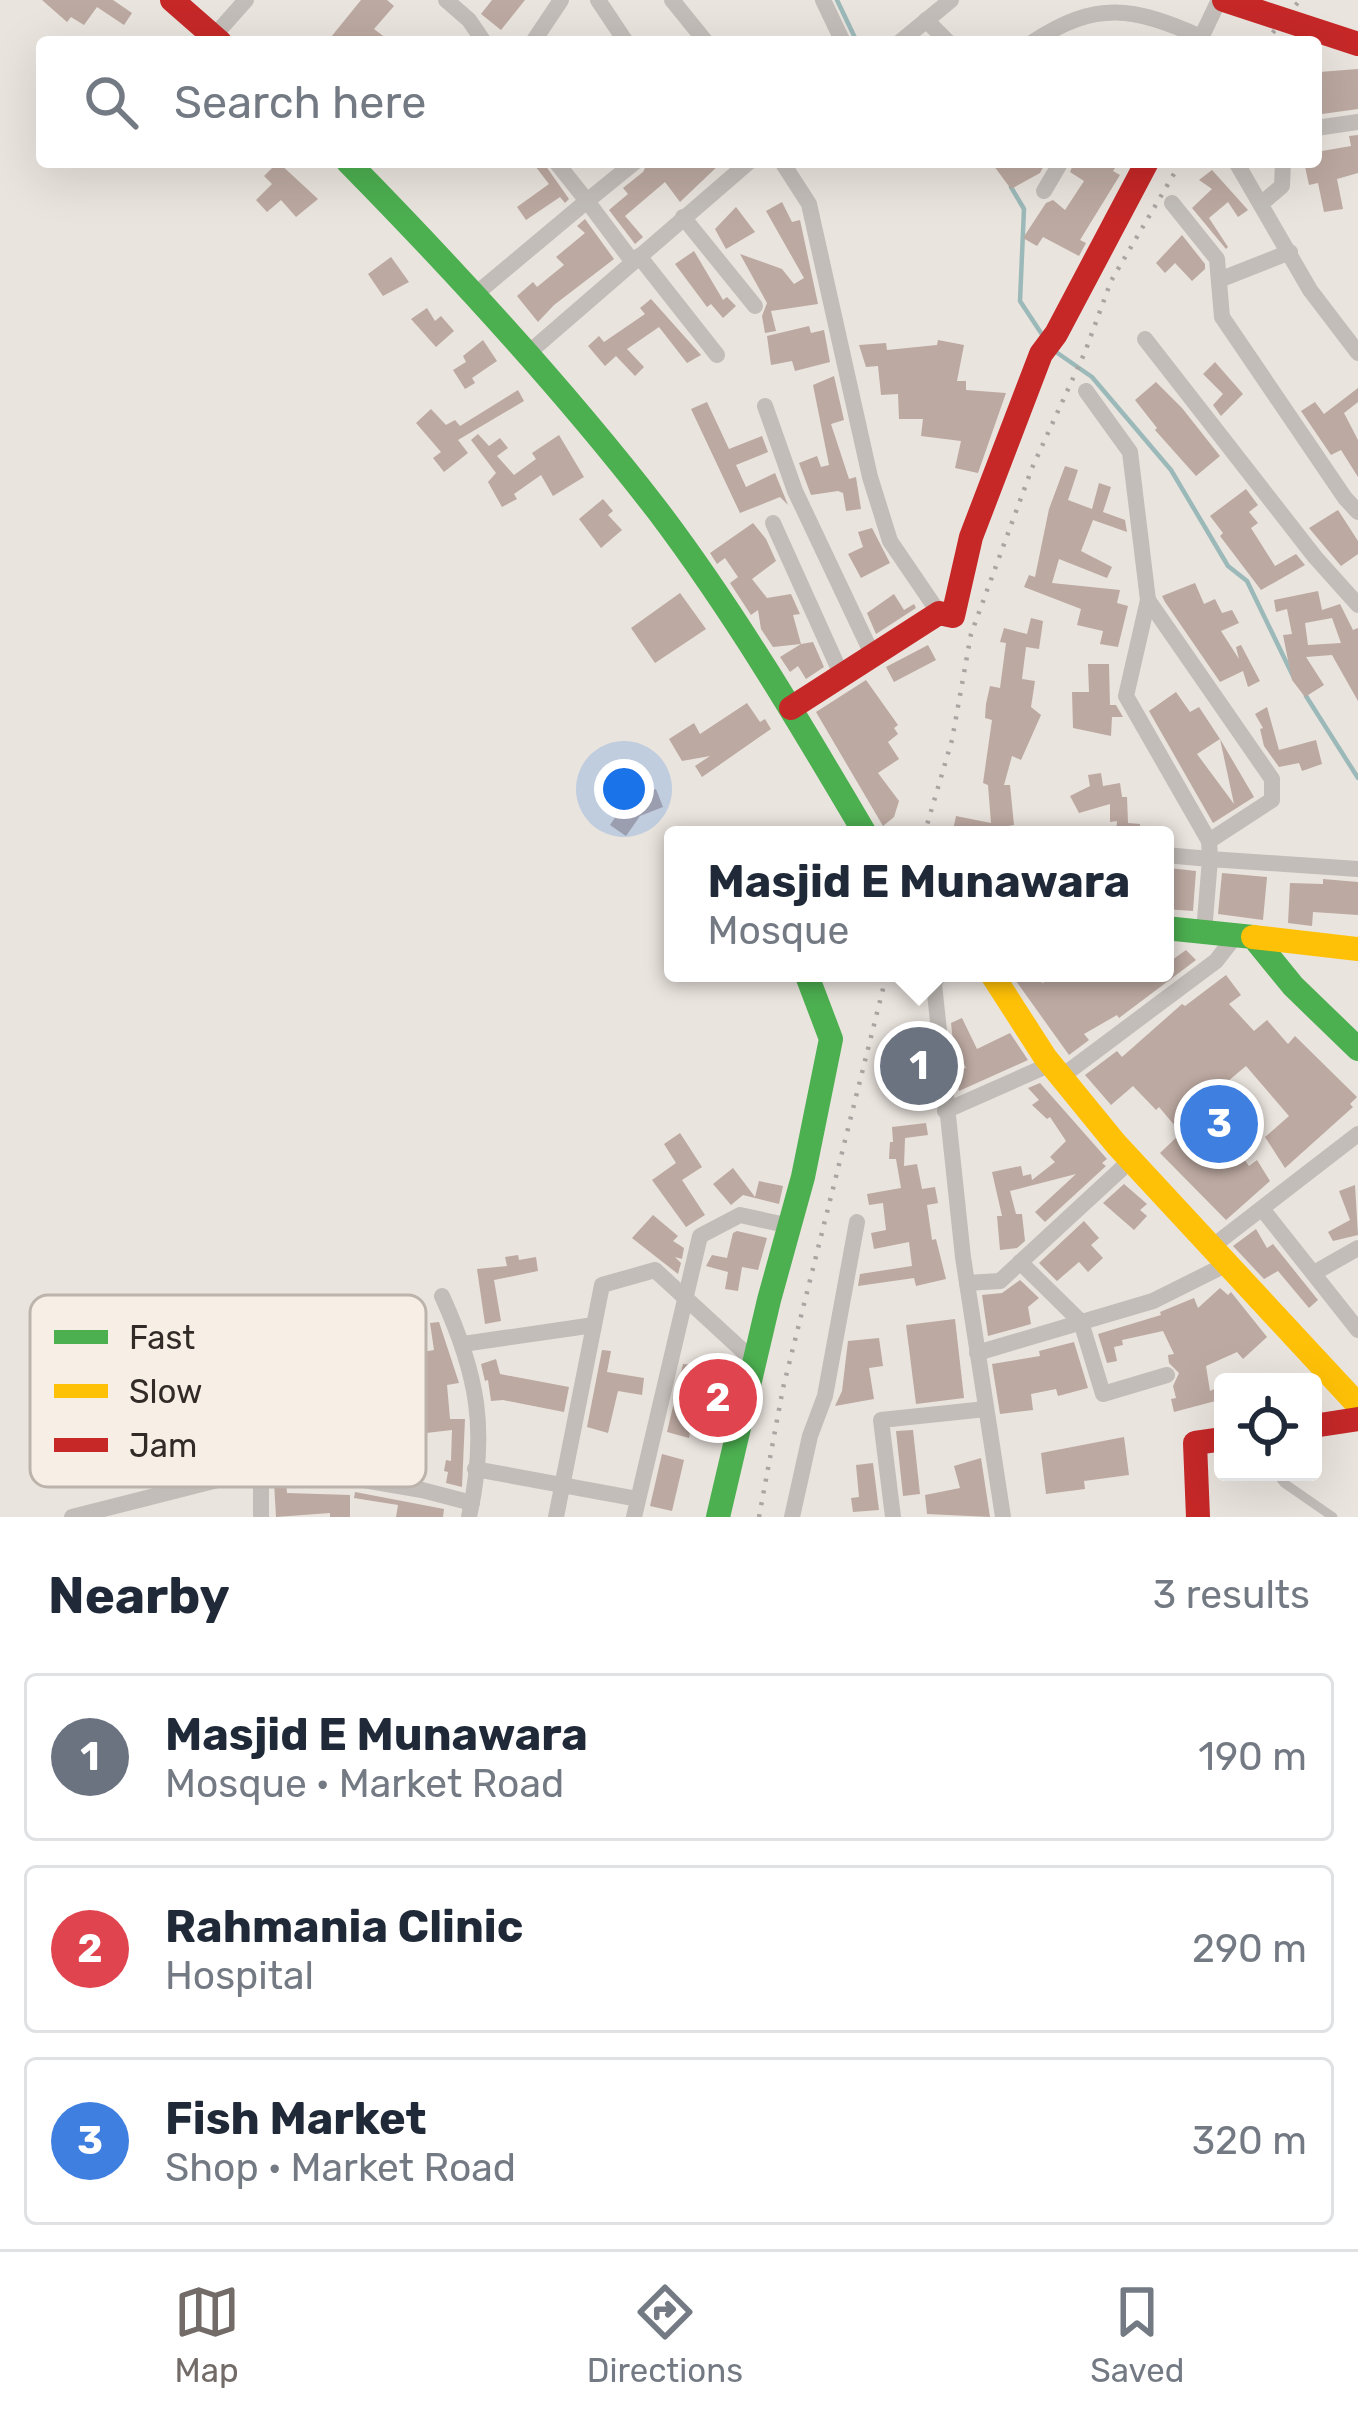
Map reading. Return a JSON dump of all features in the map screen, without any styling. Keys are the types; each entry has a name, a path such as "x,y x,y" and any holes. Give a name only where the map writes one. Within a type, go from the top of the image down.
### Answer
{"main road":[{"path":"172,0 214,36"},
{"path":"1222,0 1358,44"},
{"path":"354,168 477,293 659,513 791,708 861,826"},
{"path":"791,708 940,613 952,616 971,537 1048,344 1144,168"},
{"path":"1174,929 1358,949"},
{"path":"1245,935 1358,1049"},
{"path":"718,1517 831,1039 809,982"},
{"path":"998,982 1056,1071 1131,1160 1358,1406"},
{"path":"1322,1425 1358,1419"},
{"path":"1198,1517 1195,1443 1214,1440"}],"street":[{"path":"446,0 466,6 481,36"},
{"path":"537,36 561,0"},
{"path":"598,0 617,36"},
{"path":"673,0 701,36"},
{"path":"823,0 840,36"},
{"path":"907,36 952,0"},
{"path":"1202,36 1222,0"},
{"path":"219,36 240,2"},
{"path":"1041,36 1064,20 1088,13 1147,13 1194,36"},
{"path":"926,20 942,36"},
{"path":"1322,127 1358,122"},
{"path":"561,168 717,355"},
{"path":"477,293 626,168"},
{"path":"526,355 742,168"},
{"path":"786,168 809,204 870,477 890,541 940,613"},
{"path":"1044,191 1057,168"},
{"path":"1240,168 1310,290 1358,353"},
{"path":"1262,202 1282,186 1283,168"},
{"path":"1172,203 1217,259 1222,317 1358,512"},
{"path":"683,217 755,306"},
{"path":"1219,280 1290,252"},
{"path":"1144,339 1358,605"},
{"path":"1086,392 1130,452 1148,600 1126,696 1210,850 1204,932"},
{"path":"765,406 796,491 873,656"},
{"path":"773,524 842,676"},
{"path":"1148,600 1272,779 1272,800 1210,850"},
{"path":"1174,854 1210,850 1358,869"},
{"path":"945,1112 1056,1071 1216,961 1245,935"},
{"path":"935,982 945,1112 1003,1517"},
{"path":"976,1353 1153,1301 1221,1255 1263,1210 1358,1134"},
{"path":"967,1283 1000,1281 1131,1160"},
{"path":"1263,1210 1358,1330"},
{"path":"476,1469 563,1485 636,1508 698,1244 706,1230 740,1215 790,1226"},
{"path":"792,1517 809,1436 825,1396 857,1222"},
{"path":"1314,1273 1358,1248"},
{"path":"1020,1262 1081,1322 1103,1394 1166,1375"},
{"path":"556,1517 602,1285 656,1270 755,1362"},
{"path":"404,1487 470,1510 481,1425 463,1344 442,1296"},
{"path":"463,1344 594,1325"},
{"path":"892,1517 881,1420 986,1409"},
{"path":"72,1517 157,1508 213,1487"}],"lane":[{"path":"1282,1481 1334,1517"}],"building":[{"path":"42,0 113,0 132,13 124,25 97,7 84,25 71,17 67,22"},
{"path":"361,0 387,0 394,6 374,29 383,36 332,36"},
{"path":"492,0 525,0 501,30 481,14"},
{"path":"1358,69 1358,109 1322,114 1322,72"},
{"path":"1358,135 1358,173 1337,179 1343,209 1324,212 1318,183 1309,185 1305,168 1322,168 1322,151 1351,146 1349,136"},
{"path":"272,168 284,168 318,199 296,217 281,200 267,212 256,200 272,184 264,176"},
{"path":"537,168 547,168 569,199 565,203 560,197 526,220 517,207 549,184"},
{"path":"645,168 716,168 680,202 665,182 625,216 643,237 635,244 609,210 628,194 623,188"},
{"path":"995,168 1043,168 1040,173 1011,189"},
{"path":"1072,168 1115,168 1120,175 1080,240 1086,243 1079,256 1043,237 1037,246 1023,238 1046,203 1053,200 1065,210 1084,181 1070,172"},
{"path":"1212,170 1248,210 1238,217 1228,202 1209,218 1226,249 1192,208 1212,189 1199,180"},
{"path":"782,202 792,222 800,220 818,304 771,311 776,331 765,333 762,316 767,303 740,254 782,269 794,284 804,278 766,211"},
{"path":"736,207 755,232 726,249 715,229"},
{"path":"585,219 614,259 538,322 517,296 564,265 556,257 585,233 577,226"},
{"path":"1182,235 1205,264 1192,281 1175,263 1165,273 1156,263"},
{"path":"694,251 723,300 727,297 736,306 723,318 711,304 707,307 675,264"},
{"path":"391,257 409,282 383,296 368,274"},
{"path":"651,299 701,355 687,363 659,327 627,349 644,367 635,376 616,356 605,366 588,346 599,336 604,342 645,314 640,308"},
{"path":"427,308 435,321 441,316 454,331 436,347 411,319"},
{"path":"809,326 811,333 824,330 830,362 795,371 792,361 771,365 767,336"},
{"path":"483,340 497,361 472,378 475,383 465,389 453,370"},
{"path":"938,340 964,345 957,381 966,381 966,390 1006,393 978,473 955,468 961,441 921,436 923,419 899,419 898,394 881,395 878,366 866,367 859,345 886,343 887,350 937,345"},
{"path":"1215,362 1243,394 1221,416 1213,405 1223,394 1203,374"},
{"path":"834,376 844,420 831,424 849,479 856,477 861,509 846,511 843,493 838,491 811,495 799,463 817,456 821,467 829,465 813,385"},
{"path":"1156,382 1220,456 1196,476 1135,400"},
{"path":"1358,388 1358,402 1344,413 1358,440 1358,477 1341,450 1331,455 1301,411 1315,402 1324,414"},
{"path":"518,390 524,401 458,440 468,453 444,472 433,458 441,452 416,423 431,409 446,425 455,420 460,426"},
{"path":"707,402 729,449 762,436 768,452 736,465 746,487 775,473 788,505 780,497 740,513 691,409"},
{"path":"478,434 489,446 500,438 508,448 497,456 514,475 536,459 532,453 559,435 584,477 553,496 541,475 502,507 488,482 496,473 471,440"},
{"path":"1065,466 1078,470 1068,500 1092,509 1099,483 1111,487 1103,512 1125,520 1127,532 1093,520 1081,551 1112,567 1107,578 1059,559 1052,583 1120,590 1117,603 1128,606 1118,647 1100,644 1103,631 1077,625 1081,609 1024,587 1029,575 1035,577 1049,509"},
{"path":"1246,489 1258,505 1249,512 1258,523 1251,528 1275,566 1296,554 1305,565 1261,590 1210,516"},
{"path":"603,499 613,511 608,515 622,530 601,548 579,519"},
{"path":"1338,510 1358,541 1358,554 1341,566 1309,528"},
{"path":"753,523 776,561 752,579 767,598 791,594 800,614 793,615 801,644 773,647 761,629 758,610 751,615 730,583 738,577 725,558 717,564 710,553"},
{"path":"872,528 890,563 861,578 848,554 863,547 858,532"},
{"path":"1195,583 1204,604 1215,599 1222,613 1232,610 1239,623 1221,631 1239,659 1236,647 1241,645 1260,681 1248,687 1243,671 1220,682 1165,602 1162,596"},
{"path":"1318,591 1322,610 1340,604 1353,630 1358,628 1358,701 1332,655 1306,657 1324,685 1305,697 1292,680 1283,635 1292,634 1287,609 1276,612 1274,600","holes":["1332,618 1341,643 1308,645 1305,623"]},
{"path":"680,593 706,629 655,663 631,628"},
{"path":"894,594 904,610 914,604 916,608 876,634 867,613"},
{"path":"1031,618 1043,621 1039,649 1026,647 1022,679 1035,681 1031,707 1041,715 1021,760 1012,756 1004,785 1010,785 1014,825 954,826 956,816 991,823 988,785 983,783 992,720 985,718 986,704 990,686 1000,688 1004,628 1027,634"},
{"path":"813,642 824,667 806,679 798,666 790,672 780,657"},
{"path":"928,645 936,660 894,682 886,667"},
{"path":"1088,664 1109,664 1110,705 1116,705 1123,717 1112,717 1111,736 1073,728 1072,692 1089,692"},
{"path":"866,680 898,725 894,728 898,734 888,742 899,759 878,773 899,801 894,817 883,826 816,712"},
{"path":"1176,692 1190,712 1199,707 1220,739 1254,797 1213,823 1149,711","holes":["1220,739 1234,804 1197,754"]},
{"path":"747,703 771,729 702,777 695,766 710,756 682,761 669,739 694,723 700,734"},
{"path":"1267,707 1279,750 1316,740 1322,764 1302,771 1299,763 1279,767 1264,746 1263,728 1255,714"},
{"path":"1101,773 1103,786 1120,783 1122,797 1127,797 1128,823 1140,826 1110,822 1110,804 1079,813 1070,796 1090,786 1088,775"},
{"path":"656,789 663,807 640,816 626,836 610,825 627,800"},
{"path":"1174,869 1196,871 1193,911 1174,910"},
{"path":"1222,873 1267,877 1263,920 1218,914"},
{"path":"1323,879 1358,882 1358,915 1313,912 1312,926 1288,923 1290,883 1323,884"},
{"path":"1186,950 1196,960 1174,977 1174,959"},
{"path":"1226,975 1241,995 1229,1004 1254,1031 1267,1020 1288,1044 1295,1036 1357,1097 1350,1104 1353,1107 1285,1168 1265,1137 1289,1116 1246,1066 1202,1103 1249,1166 1257,1160 1270,1181 1226,1220 1160,1153 1181,1133 1159,1107 1156,1110 1133,1086 1111,1105 1085,1075 1117,1051 1122,1057 1182,1004"},
{"path":"1017,982 1167,982 1119,1018 1084,1034 1089,1040 1069,1055"},
{"path":"962,1018 977,1049 1010,1033 1028,1060 959,1091 956,1071 966,1068 953,1041 951,1023"},
{"path":"928,1048 932,1086 906,1086 905,1049"},
{"path":"1040,1083 1107,1159 1102,1163 1106,1166 1045,1222 1035,1212 1076,1174 1010,1191 1016,1214 1022,1214 1025,1241 1017,1248 1000,1250 997,1216 1002,1216 992,1172 1021,1166 1023,1176 1031,1174 1032,1180 1055,1162 1050,1157 1066,1141 1050,1117 1032,1105 1039,1100 1028,1088"},
{"path":"926,1123 928,1135 905,1138 904,1166 917,1164 922,1189 935,1187 938,1203 927,1205 932,1240 936,1239 946,1279 916,1286 914,1278 858,1286 860,1274 912,1266 909,1242 874,1249 871,1233 886,1230 883,1203 869,1205 867,1194 901,1188 896,1159 889,1159 892,1127"},
{"path":"680,1133 702,1167 682,1180 705,1215 686,1227 652,1180 676,1163 664,1144"},
{"path":"733,1168 755,1197 759,1181 783,1186 779,1204 743,1195 731,1205 713,1184"},
{"path":"1124,1184 1147,1204 1140,1210 1147,1216 1134,1230 1103,1203"},
{"path":"1355,1185 1358,1235 1333,1241 1328,1232 1350,1220 1339,1191"},
{"path":"653,1215 678,1236 673,1241 684,1248 682,1259 675,1257 681,1263 678,1274 632,1238"},
{"path":"1084,1221 1099,1238 1091,1245 1103,1258 1088,1272 1079,1262 1057,1281 1039,1263"},
{"path":"1256,1229 1267,1248 1273,1244 1318,1300 1309,1308 1278,1271 1264,1279 1233,1246"},
{"path":"737,1231 767,1238 758,1270 742,1267 738,1291 725,1289 728,1272 706,1266 712,1255 727,1258"},
{"path":"518,1255 519,1260 536,1257 538,1271 494,1280 501,1321 485,1324 477,1269 507,1266 505,1257"},
{"path":"1020,1280 1039,1298 1028,1307 1031,1324 988,1336 982,1295 1002,1293"},
{"path":"1220,1288 1228,1295 1231,1292 1267,1337 1243,1359 1237,1352 1206,1366 1214,1401 1174,1412 1171,1399 1176,1398 1173,1386 1179,1373 1169,1363 1168,1355 1174,1354 1163,1331 1122,1340 1123,1345 1114,1347 1117,1361 1107,1363 1098,1334 1161,1315 1194,1298 1198,1308"},
{"path":"955,1319 964,1398 916,1404 906,1325"},
{"path":"439,1322 459,1383 447,1385 450,1419 465,1419 462,1487 446,1483 452,1430 426,1433 426,1351 434,1350 430,1323"},
{"path":"879,1338 883,1366 869,1368 874,1399 835,1406 842,1391 848,1341"},
{"path":"1074,1342 1088,1388 1058,1396 1056,1389 1031,1394 1033,1410 1000,1414 992,1364 1040,1356 1039,1351"},
{"path":"602,1350 611,1351 607,1372 644,1378 642,1395 618,1391 608,1433 587,1427"},
{"path":"496,1359 500,1374 569,1387 564,1412 491,1401 481,1364"},
{"path":"683,1364 712,1367 708,1392 730,1395 727,1408 695,1404 689,1438 667,1432"},
{"path":"913,1430 920,1494 903,1496 896,1431"},
{"path":"1124,1437 1129,1475 1084,1481 1085,1489 1046,1494 1041,1453"},
{"path":"662,1454 684,1460 672,1511 650,1506"},
{"path":"981,1458 990,1517 927,1514 925,1495 960,1488 954,1466"},
{"path":"873,1463 879,1510 853,1512 851,1498 859,1497 856,1465"},
{"path":"274,1487 286,1487 287,1493 350,1495 350,1517 330,1517 330,1513 276,1517"},
{"path":"355,1492 444,1509 443,1517 396,1517 398,1505 354,1498"}],"waterway":[{"path":"837,0 854,36"},
{"path":"1011,187 1024,209 1020,301 1045,339"},
{"path":"1056,352 1092,377 1171,470 1228,566 1247,581 1293,676"},
{"path":"1306,696 1358,778"}],"railway":[{"path":"1270,36 1300,0"},
{"path":"927,826 952,740 971,634 1032,468 1085,352 1111,281 1177,168"},
{"path":"759,1517 783,1388 885,982"}],"traffic: fast":[{"path":"354,168 508,332 658,511 741,629 861,826"},
{"path":"1174,929 1253,937 1293,986 1358,1049"},
{"path":"718,1517 803,1177 831,1039 809,982"}],"traffic: slow":[{"path":"1253,937 1358,949"},
{"path":"997,982 1045,1057 1116,1144 1358,1405"}],"traffic: jam":[{"path":"172,0 213,36"},
{"path":"1224,0 1358,44"},
{"path":"791,708 939,613 953,616 971,537 1041,354 1144,168"},
{"path":"1322,1425 1358,1419"},
{"path":"1198,1517 1195,1443 1214,1440"}],"place":[{"name":"Masjid E Munawara","path":"919,1066"},
{"name":"Fish Market","path":"1219,1124"},
{"name":"Rahmania Clinic","path":"718,1398"}]}
